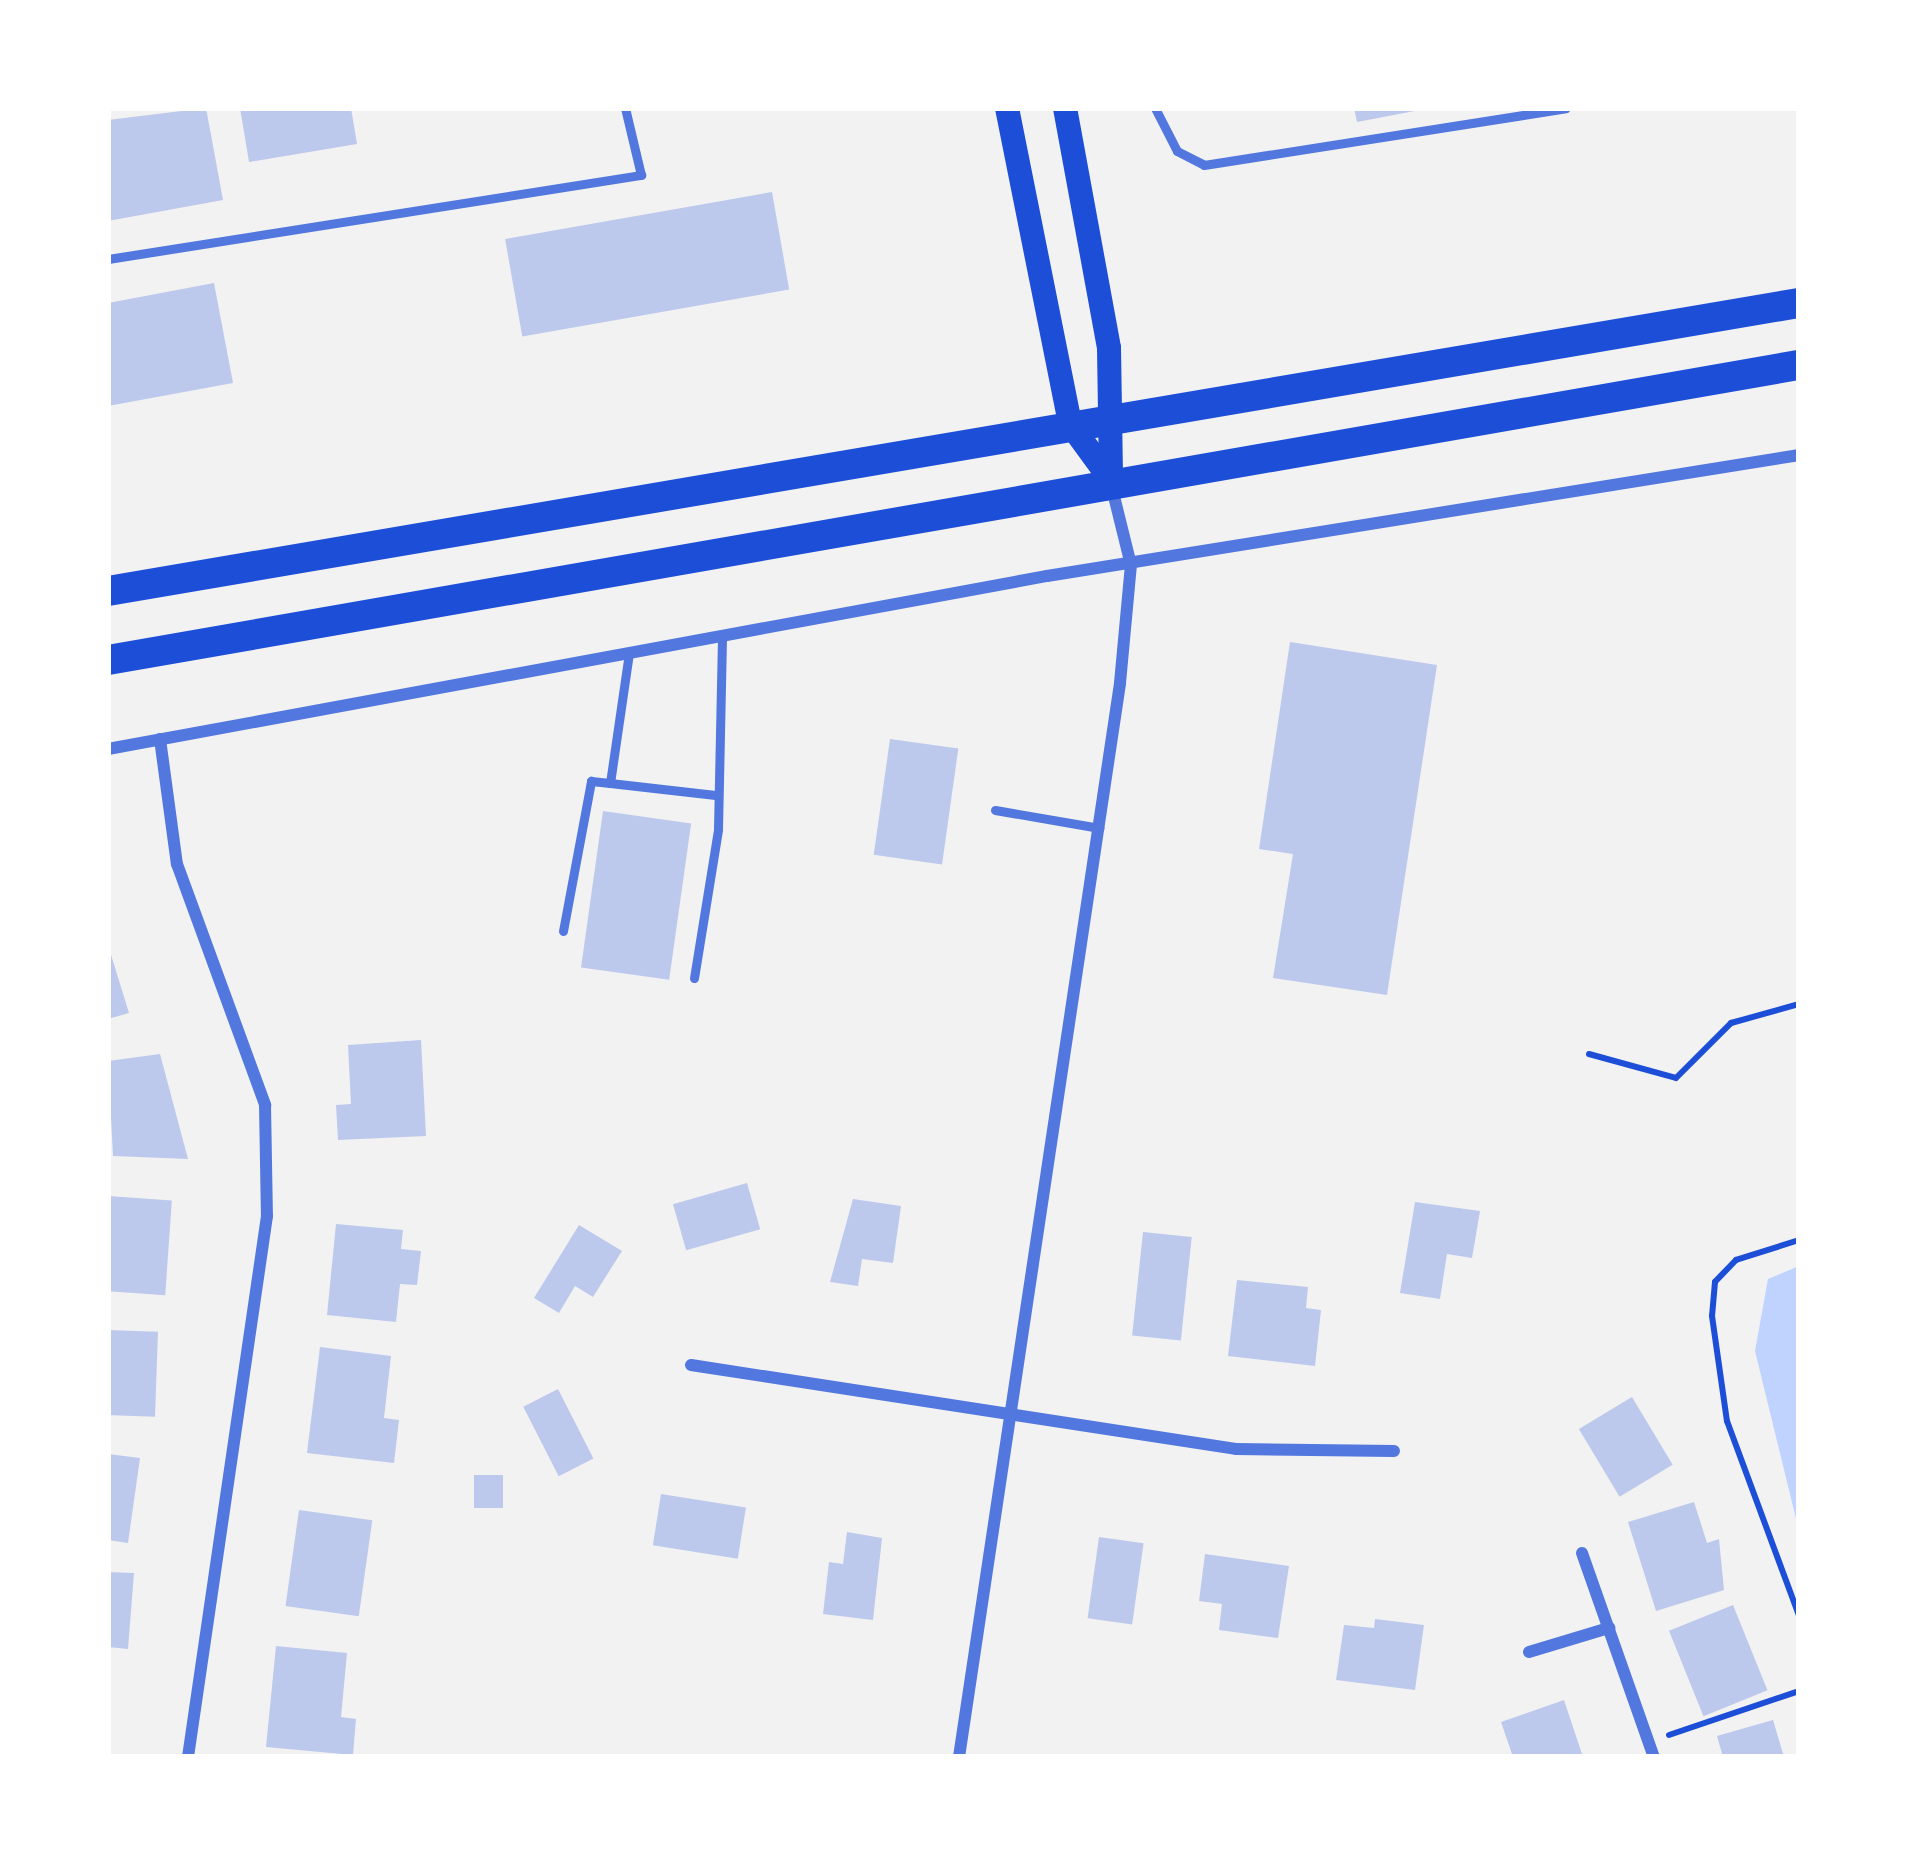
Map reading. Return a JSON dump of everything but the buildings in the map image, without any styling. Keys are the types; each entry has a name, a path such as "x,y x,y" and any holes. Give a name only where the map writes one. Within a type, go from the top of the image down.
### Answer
{"main road":[{"path":"1007,108 1070,424 1111,481"},
{"path":"1065,108 1117,418 1111,481"},
{"path":"108,591 1799,303"},
{"path":"108,660 1111,481 1799,365"}],"street":[{"path":"108,748 1131,565 1799,455"},
{"path":"958,1757 1099,828 1131,565 1111,481"},
{"path":"160,739 177,864 266,1105 268,1216 188,1757"},
{"path":"691,1365 1236,1449 1394,1451"},
{"path":"1582,1553 1654,1757"},
{"path":"1529,1652 1609,1628"}],"lane":[{"path":"108,259 641,175 625,108"},
{"path":"1155,108 1177,151 1204,165 1566,108"},
{"path":"694,978 715,795 722,636"},
{"path":"610,783 629,653"},
{"path":"563,931 591,781 715,795"},
{"path":"995,810 1099,828"}],"path":[{"path":"1589,1054 1676,1078 1692,1050 1731,1023 1799,1004"},
{"path":"1799,1240 1736,1260 1715,1282 1712,1334 1726,1420 1799,1616"},
{"path":"1649,1742 1799,1691"}],"water":[{"path":"1799,1266 1799,1531 1755,1351 1768,1279"}]}
